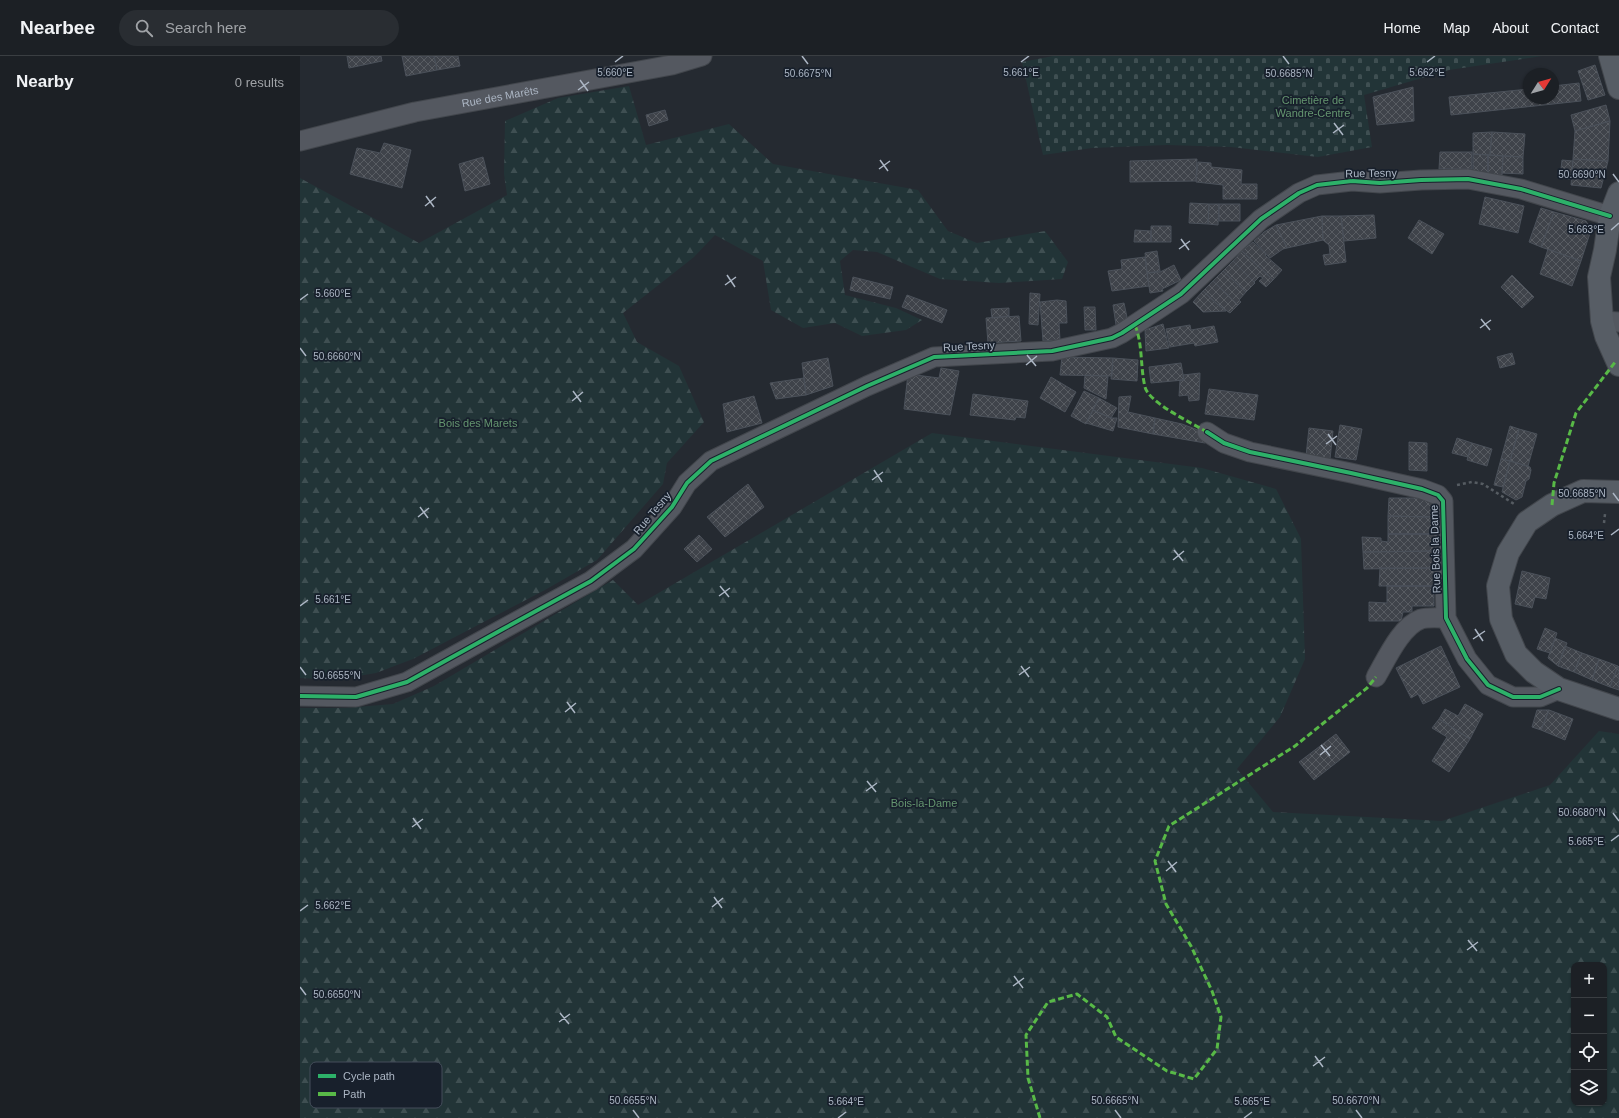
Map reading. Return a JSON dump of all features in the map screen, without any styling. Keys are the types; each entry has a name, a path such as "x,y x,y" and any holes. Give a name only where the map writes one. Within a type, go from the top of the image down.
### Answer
{"street":[{"name":"Rue des Marêts","path":"300,141 416,112 672,64 702,56"},
{"path":"1610,56 1619,88"},
{"name":"Rue Tesny","path":"300,696 356,697 407,682 503,630 591,581 634,549 672,507 687,483 711,461 868,386 934,357 1052,351 1112,338 1122,334 1181,294 1261,218 1299,193 1317,185 1352,181 1380,183 1468,179 1520,189 1610,216"},
{"path":"1619,193 1610,216 1599,278 1610,321 1606,336 1619,365"},
{"name":"Rue Bois la Dame","path":"1207,432 1224,443 1250,452 1422,489 1438,495 1443,501 1446,618 1467,659 1488,685 1513,697 1540,697 1559,689"},
{"path":"1619,492 1583,491 1552,505 1527,522 1508,554 1498,586 1501,619 1516,654 1534,672 1559,689 1619,709"},
{"path":"1376,677 1395,645 1410,626 1422,619 1446,618"}],"path":[{"path":"1438,495 1444,488 1472,482 1483,484 1514,504 1527,522"}],"green space":[{"name":"Cimetière de Wandre-Centre","path":"1053,56 1542,56 1449,70 1364,95 1372,147 1318,157 1231,147 1167,145 1092,148 1043,155 1022,62"},
{"name":"Bois des Marets","path":"629,86 646,145 729,124 773,164 918,190 948,231 977,243 1045,231 1068,262 1062,279 999,283 940,279 877,252 853,250 840,261 845,295 896,308 922,320 906,330 862,336 835,323 803,328 771,310 763,261 715,235 694,257 623,313 637,342 679,366 704,422 667,463 663,484 597,560 545,590 413,659 376,673 334,680 300,678 300,178 419,243 507,195 504,174 505,121 558,98"},
{"name":"Bois-la-Dame","path":"932,433 1202,468 1276,489 1301,539 1305,659 1280,717 1237,769 1273,812 1442,821 1550,785 1599,731 1619,734 1619,1118 300,1118 300,708 345,708 393,704 434,686 613,580 638,605"}],"building":[{"path":"347,56 381,56 382,61 349,68"},
{"path":"402,56 434,56 437,70 406,76"},
{"path":"434,56 458,56 460,66 437,70"},
{"path":"1595,65 1605,95 1588,100 1578,71"},
{"path":"1579,83 1581,101 1559,103 1559,85"},
{"path":"1413,87 1414,121 1377,125 1373,97"},
{"path":"1523,90 1523,104 1553,104 1451,115 1449,97"},
{"path":"1606,105 1610,121 1575,131 1571,115"},
{"path":"665,110 668,120 649,126 646,115"},
{"path":"1610,121 1608,161 1573,159 1575,131"},
{"path":"1492,132 1490,155 1473,154 1473,133"},
{"path":"1492,132 1525,134 1523,157 1490,155"},
{"path":"384,143 411,150 402,188 350,174 357,148 380,153"},
{"path":"1440,152 1472,152 1472,169 1439,169"},
{"path":"1473,154 1488,155 1488,174 1473,171"},
{"path":"1488,155 1503,156 1502,175 1488,174"},
{"path":"1503,156 1523,157 1523,174 1502,173"},
{"path":"483,157 490,184 465,191 459,164"},
{"path":"1197,159 1196,181 1130,182 1130,161"},
{"path":"1573,159 1608,161 1601,188 1571,185"},
{"path":"1562,160 1573,161 1571,179 1560,178"},
{"path":"1198,162 1211,163 1211,167 1242,170 1241,184 1257,184 1257,199 1223,199 1223,185 1196,182"},
{"path":"1485,197 1524,206 1518,233 1479,224"},
{"path":"1190,203 1209,204 1208,224 1189,223"},
{"path":"1209,204 1219,204 1218,225 1208,224"},
{"path":"1219,204 1240,204 1240,221 1219,221"},
{"path":"1541,208 1554,212 1541,247 1529,242"},
{"path":"1554,212 1586,221 1591,230 1581,261 1541,247"},
{"path":"1374,215 1376,238 1344,241 1341,216"},
{"path":"1322,216 1341,216 1346,262 1325,265 1323,255 1330,254 1329,245 1323,240"},
{"path":"1322,216 1323,240 1287,248 1276,225"},
{"path":"1419,220 1444,234 1432,254 1408,238"},
{"path":"1276,225 1287,248 1270,258 1254,241 1264,232"},
{"path":"1151,226 1171,226 1171,242 1151,242"},
{"path":"1135,230 1151,231 1151,242 1134,242"},
{"path":"1253,242 1282,270 1273,280 1242,251"},
{"path":"1548,249 1581,261 1572,286 1540,274"},
{"path":"1157,251 1160,271 1147,273 1145,253"},
{"path":"1242,251 1273,280 1266,287 1259,281 1263,278 1260,276 1254,282 1233,261"},
{"path":"1145,257 1149,286 1112,291 1108,271 1122,269 1121,260"},
{"path":"1233,261 1255,283 1246,292 1223,271"},
{"path":"1174,265 1181,280 1162,289 1163,291 1150,293 1147,273 1160,272"},
{"path":"1223,271 1246,292 1239,300 1241,302 1238,305 1213,281"},
{"path":"1512,275 1534,297 1522,308 1501,287"},
{"path":"853,277 893,287 890,299 850,290"},
{"path":"1213,281 1238,305 1230,313 1217,304 1203,291"},
{"path":"1203,291 1226,311 1203,312 1193,302"},
{"path":"1030,293 1040,294 1038,325 1029,324"},
{"path":"907,295 947,310 942,323 902,307"},
{"path":"1057,300 1066,301 1067,323 1059,323 1060,340 1043,341 1040,302"},
{"path":"1124,303 1128,322 1116,325 1113,305"},
{"path":"1084,307 1095,307 1096,330 1085,330"},
{"path":"1009,308 1009,316 992,318 991,309"},
{"path":"1019,316 1021,341 988,343 986,318"},
{"path":"1163,324 1169,348 1146,351 1145,330"},
{"path":"1190,325 1191,330 1214,326 1218,342 1195,346 1194,343 1170,347 1166,329"},
{"path":"1512,353 1515,364 1500,368 1497,357"},
{"path":"1062,357 1113,358 1112,376 1060,375"},
{"path":"828,358 833,386 806,395 802,363"},
{"path":"1113,358 1138,360 1137,381 1111,379"},
{"path":"1181,363 1184,380 1151,383 1149,367"},
{"path":"941,368 959,371 950,415 904,409 908,374 939,378"},
{"path":"1200,373 1199,400 1189,401 1188,395 1179,396 1180,380 1184,380 1183,375"},
{"path":"1085,375 1108,376 1106,399 1084,388"},
{"path":"1051,377 1076,392 1065,412 1040,398"},
{"path":"804,378 806,395 776,399 770,383"},
{"path":"1209,389 1258,395 1254,420 1205,414"},
{"path":"1084,391 1099,398 1086,424 1071,416"},
{"path":"973,394 1028,401 1025,418 1016,417 1015,420 970,415"},
{"path":"754,396 762,423 727,432 723,404"},
{"path":"1131,396 1128,412 1155,418 1153,434 1118,427 1119,397"},
{"path":"1099,398 1117,408 1111,418 1093,410"},
{"path":"1093,410 1111,418 1117,418 1113,431 1086,423"},
{"path":"1155,418 1182,424 1206,433 1205,443 1153,434"},
{"path":"1340,425 1362,429 1356,460 1335,457"},
{"path":"1510,426 1519,429 1510,461 1501,459"},
{"path":"1309,428 1333,431 1330,459 1306,456"},
{"path":"1519,429 1537,434 1528,466 1510,461"},
{"path":"1457,438 1472,443 1468,457 1452,453"},
{"path":"1409,442 1427,443 1427,471 1409,470"},
{"path":"1472,443 1492,449 1487,466 1467,460"},
{"path":"1501,459 1510,461 1503,487 1494,485"},
{"path":"1510,461 1530,467 1531,470 1529,479 1526,481 1522,497 1516,500 1502,492"},
{"path":"748,484 764,507 725,537 707,517"},
{"path":"1389,498 1435,498 1435,517 1388,516"},
{"path":"1388,516 1435,517 1435,534 1388,534"},
{"path":"1388,534 1435,534 1434,551 1363,552 1362,537 1381,538 1381,541 1388,542"},
{"path":"699,535 712,549 697,562 684,549"},
{"path":"1434,551 1434,568 1364,569 1363,552"},
{"path":"1380,568 1434,568 1434,586 1379,586"},
{"path":"1522,571 1550,578 1546,599 1535,597 1532,608 1515,604"},
{"path":"1387,586 1434,586 1434,606 1412,606 1412,612 1403,612 1401,621 1369,621 1369,602 1387,603"},
{"path":"1545,628 1557,633 1550,653 1537,649"},
{"path":"1555,638 1567,643 1558,666 1548,658"},
{"path":"1441,646 1460,687 1423,704 1418,694 1411,698 1396,668"},
{"path":"1565,646 1582,653 1574,672 1558,666"},
{"path":"1582,653 1599,659 1592,680 1574,672"},
{"path":"1599,659 1618,666 1610,687 1592,680"},
{"path":"1618,666 1619,667 1619,690 1610,687"},
{"path":"1465,704 1483,714 1470,739 1439,719 1445,709 1458,716"},
{"path":"1537,710 1549,710 1541,730 1532,727"},
{"path":"1549,710 1573,719 1565,740 1541,730"},
{"path":"1439,719 1470,739 1449,772 1432,761 1447,737 1432,728"},
{"path":"1336,734 1350,752 1314,780 1299,762"}],"marked path":[{"path":"1135,325 1138,333 1143,379 1148,393 1162,406 1207,432"},
{"path":"1552,505 1554,483 1576,413 1616,361"},
{"path":"1040,1118 1028,1078 1026,1035 1048,1002 1077,994 1107,1017 1116,1037 1167,1071 1194,1079 1217,1049 1221,1017 1212,991 1191,946 1166,904 1155,861 1169,826 1295,746 1367,688 1376,677"}],"cycle path":[{"path":"300,696 356,697 407,682 591,581 634,549 672,507 687,483 711,461 867,386 934,357 1052,351 1112,338 1122,333 1181,294 1261,219 1299,193 1317,185 1352,181 1380,183 1468,179 1521,189 1610,216"},
{"path":"1207,432 1224,443 1250,452 1422,489 1438,495 1443,501 1446,618 1467,659 1488,685 1513,697 1540,697 1559,689"}]}
